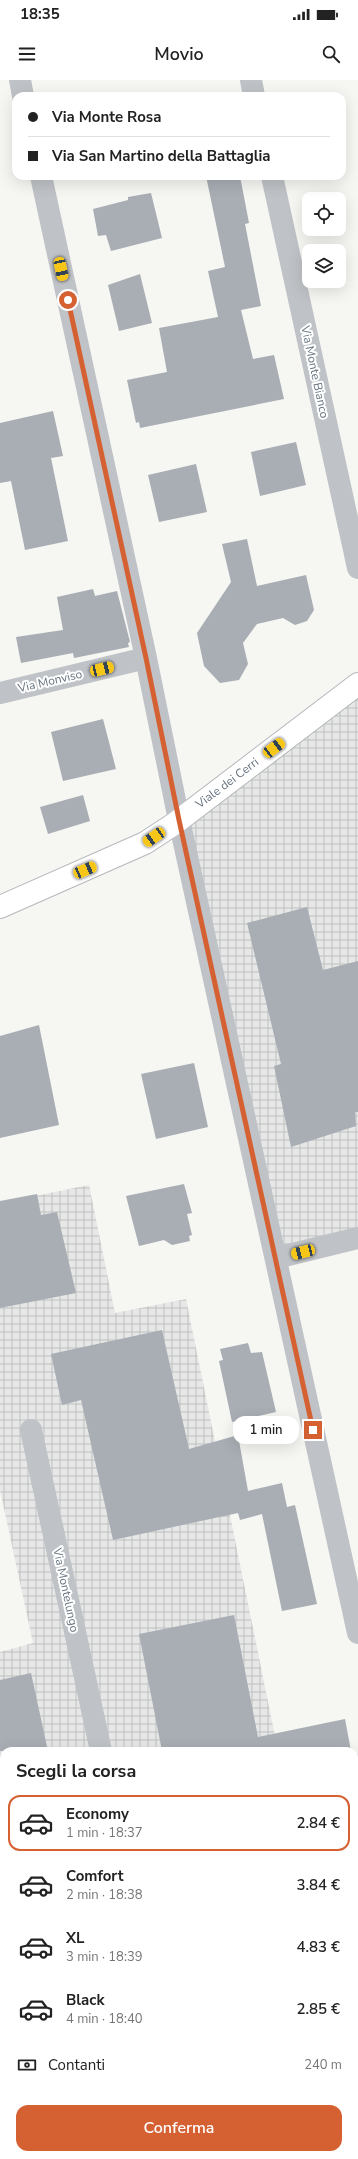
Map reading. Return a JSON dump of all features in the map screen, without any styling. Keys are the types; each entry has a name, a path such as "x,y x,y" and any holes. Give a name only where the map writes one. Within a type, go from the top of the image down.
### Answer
{"street":[{"path":"20,80 22,92"},
{"path":"251,80 253,92"},
{"path":"42,180 146,658 179,820 358,1633"},
{"name":"Via Monte Bianco","path":"273,180 358,568"},
{"name":"Via Monviso","path":"0,693 146,658"},
{"name":"Viale dei Cerri","path":"0,906 145,843 179,820 358,684"},
{"path":"276,1258 358,1238"},
{"name":"Via Montelungo","path":"31,1430 100,1747"}],"shaded area":[{"path":"358,695 358,1233 279,1253 185,823"},
{"path":"89,1185 115,1313 186,1299 277,1747 0,1747 0,1652 33,1643 0,1490 0,1203"}],"building":[{"path":"207,180 241,180 249,223 245,224 261,306 241,310 253,359 274,355 284,399 140,428 139,422 136,423 127,380 167,372 159,328 218,317 208,271 225,267"},
{"path":"151,193 162,238 111,251 106,235 98,236 93,209 128,200 128,197"},
{"path":"140,274 152,323 119,331 108,285"},
{"path":"53,411 63,456 51,458 68,541 25,550 11,481 0,483 0,423"},
{"path":"296,442 306,485 260,496 251,452"},
{"path":"196,464 207,512 159,522 148,475"},
{"path":"247,539 257,586 306,575 314,610 307,621 295,625 283,618 257,624 243,643 248,664 239,680 220,683 204,666 197,633 231,582 222,544"},
{"path":"93,589 95,596 117,591 130,642 128,643 129,647 74,658 73,653 21,663 16,637 63,630 57,597"},
{"path":"103,719 116,769 63,781 51,732"},
{"path":"83,795 90,821 48,834 40,807"},
{"path":"307,907 323,970 358,961 358,1112 355,1112 356,1126 291,1147 274,1066 281,1064 247,923"},
{"path":"39,1025 59,1125 0,1138 0,1036"},
{"path":"194,1063 208,1127 156,1139 141,1074"},
{"path":"184,1184 192,1213 187,1214 192,1235 189,1236 190,1241 172,1245 164,1240 139,1246 126,1196"},
{"path":"37,1194 41,1215 57,1212 76,1293 0,1308 0,1201"},
{"path":"162,1330 189,1449 238,1435 248,1491 282,1483 287,1507 295,1505 317,1604 282,1611 262,1514 240,1520 238,1513 113,1540 81,1400 62,1405 51,1354"},
{"path":"248,1343 251,1353 262,1352 276,1412 232,1422 219,1361 223,1360 220,1349"},
{"path":"234,1615 258,1737 345,1719 350,1747 161,1747 139,1634"},
{"path":"31,1673 47,1747 0,1747 0,1680"}],"route":[{"path":"68,300 146,658 179,820 313,1430"}]}
